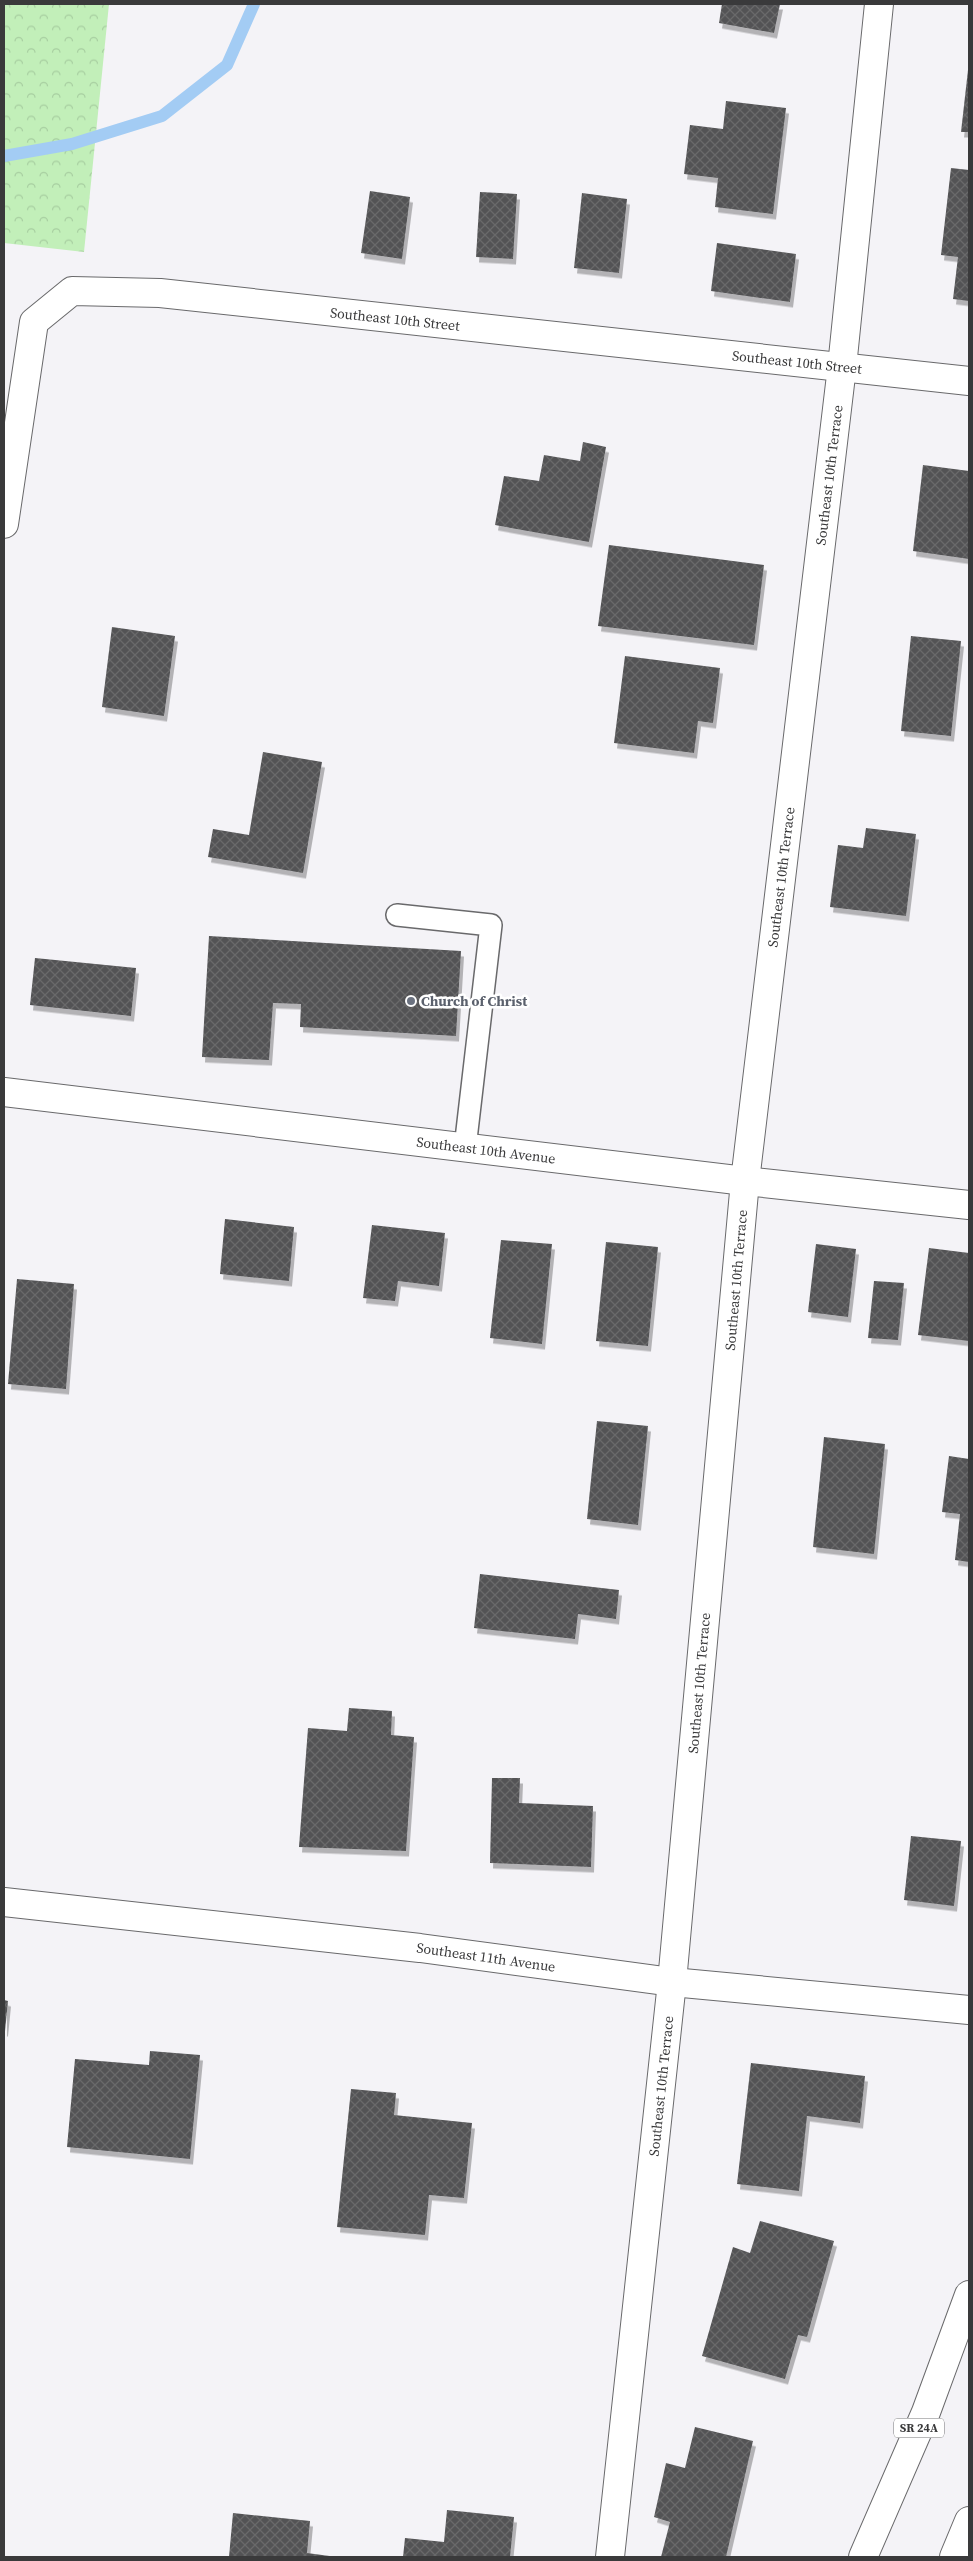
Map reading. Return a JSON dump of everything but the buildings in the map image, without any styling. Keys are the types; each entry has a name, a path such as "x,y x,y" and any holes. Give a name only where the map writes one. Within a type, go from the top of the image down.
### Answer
{"main road":[{"name":"Southeast 10th Terrace","path":"610,2557 672,1982 745,1181 842,367 879,4"},
{"name":"Southeast 10th Street","path":"4,524 34,322 72,291 160,293 969,382"},
{"name":"Southeast 10th Avenue","path":"4,1092 745,1181 969,1205"},
{"name":"Southeast 11th Avenue","path":"4,1902 420,1948 672,1982 969,2010"},
{"name":"SR 24A","path":"864,2557 926,2412 969,2295"},
{"path":"954,2557 969,2521"}],"lane":[{"path":"397,915 491,925 465,1148"}],"green space":[{"path":"4,4 109,4 84,252 4,243"}],"waterway":[{"path":"4,156 72,144 162,116 227,65 254,4"}],"place":[{"name":"Church of Christ","path":"411,1001"}]}
